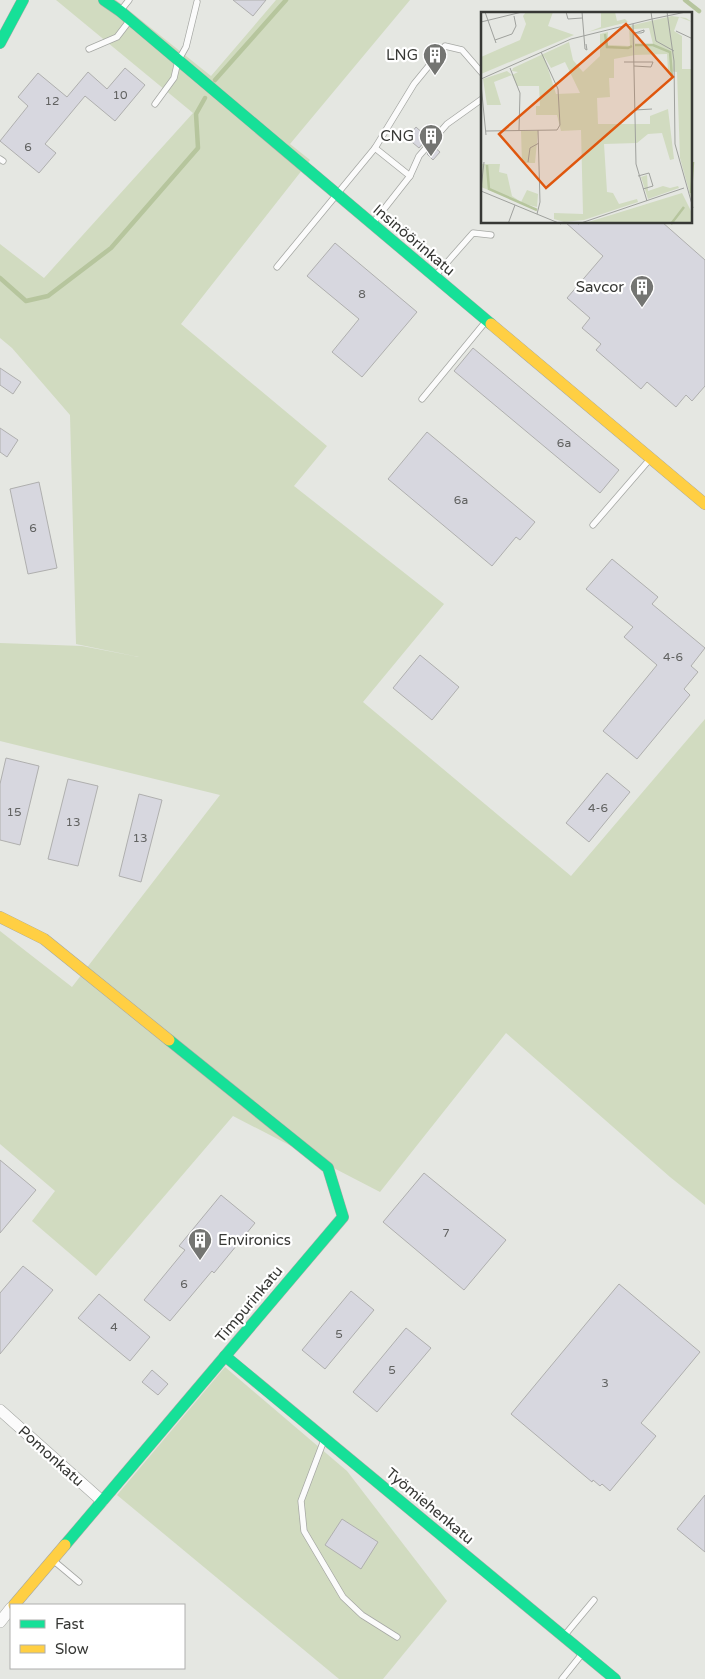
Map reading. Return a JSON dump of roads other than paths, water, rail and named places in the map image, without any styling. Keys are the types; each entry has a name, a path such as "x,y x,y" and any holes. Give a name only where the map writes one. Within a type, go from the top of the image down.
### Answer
{"street":[{"path":"0,43 22,0"},
{"name":"Insinöörinkatu","path":"104,0 120,11 434,277 703,499"},
{"name":"Timpurinkatu","path":"0,917 44,939 328,1168 342,1217 15,1604"},
{"name":"Työmiehenkatu","path":"225,1356 616,1679"},
{"name":"Pomonkatu","path":"0,1410 102,1501"},
{"path":"0,1622 10,1609"}],"lane":[{"path":"120,11 130,0"},
{"path":"155,104 174,78 178,61 186,47 197,2"},
{"path":"89,49 117,37 130,20"},
{"path":"277,267 376,148 414,84 445,46 462,50 481,72"},
{"path":"372,224 410,176 419,156 447,124 481,100"},
{"path":"376,148 410,176"},
{"path":"434,277 472,233 491,235"},
{"path":"422,398 486,320"},
{"path":"593,525 651,458"},
{"path":"324,1438 301,1501 304,1531 342,1597 362,1615 396,1638"},
{"path":"53,1560 79,1582"},
{"path":"564,1636 594,1600"},
{"path":"562,1679 584,1653"}],"waterway":[{"path":"215,80 286,0"},
{"path":"685,0 699,11"},
{"path":"0,278 26,301 48,296 111,248 198,148 196,114 205,98"}],"place":[{"name":"LNG","path":"435,76"},
{"name":"CNG","path":"431,157"},
{"name":"Savcor","path":"642,308"},
{"name":"Environics","path":"200,1261"}]}
